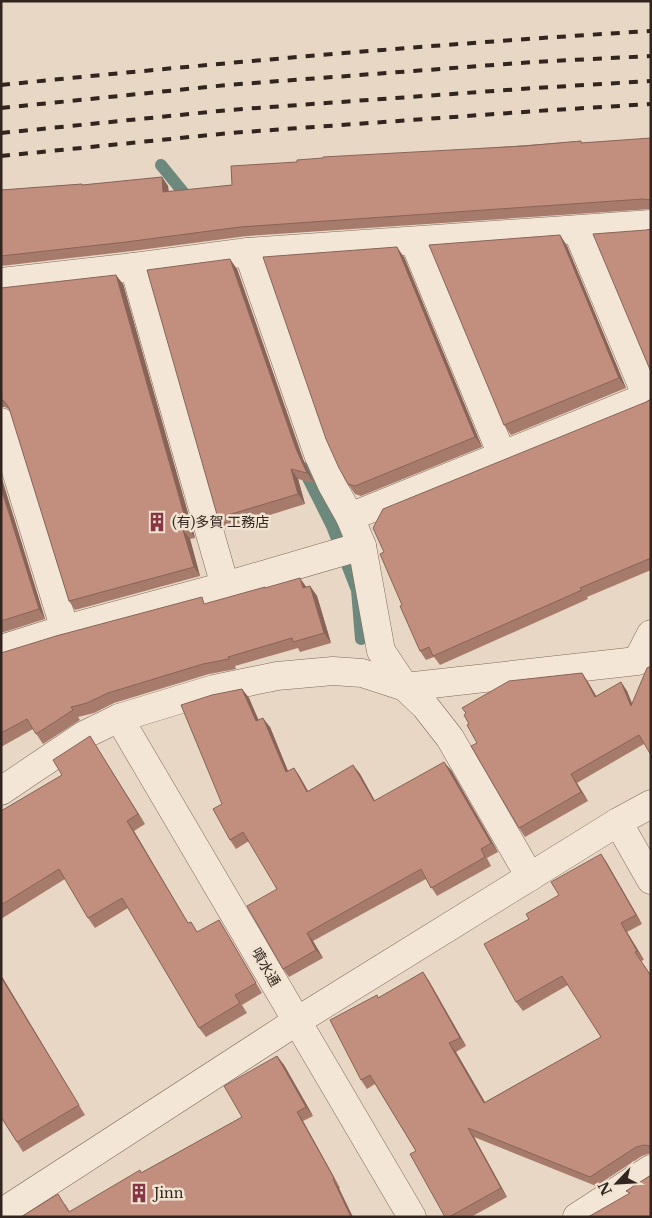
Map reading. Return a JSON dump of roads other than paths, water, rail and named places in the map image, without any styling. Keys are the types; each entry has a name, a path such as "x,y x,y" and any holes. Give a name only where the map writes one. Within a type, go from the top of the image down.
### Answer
{"street":[{"path":"1,282 248,252 651,224"},
{"path":"350,517 649,396 577,230"},
{"path":"414,241 502,455"},
{"path":"248,252 318,454 332,485 350,517 362,546 381,651 405,687 426,706 450,738 530,877"},
{"path":"134,267 225,586"},
{"path":"1,422 65,630"},
{"path":"1,649 362,546"},
{"path":"1,792 84,735 120,718 214,689 277,676 333,671 362,673 405,687 637,662 651,634"},
{"name":"噴水通","path":"120,718 412,1217"},
{"path":"1,1214 297,1021 618,822 651,804"},
{"path":"618,822 651,880"},
{"path":"577,1217 651,1169"}],"waterway":[{"path":"161,165 192,203"},
{"path":"303,468 332,526 357,590 361,639"}],"railway":[{"path":"1,85 326,55 651,31"},
{"path":"1,108 227,85 533,62 651,56"},
{"path":"1,133 229,110 651,81"},
{"path":"1,156 230,133 651,104"}],"place":[{"name":"(有)多賀 工務店","path":"157,522"},
{"name":"Jinn","path":"139,1193"}]}
